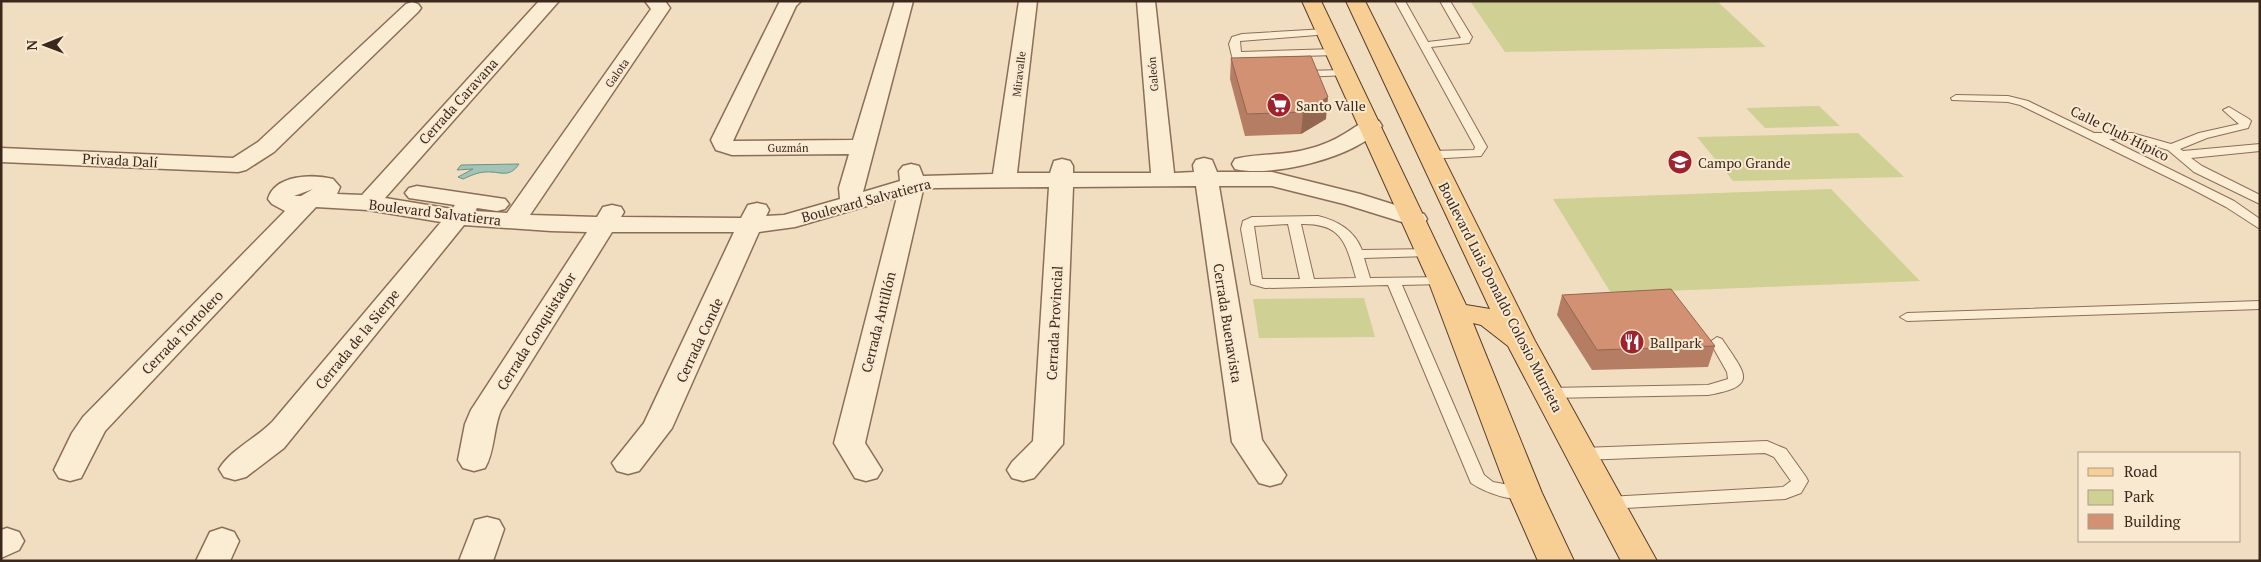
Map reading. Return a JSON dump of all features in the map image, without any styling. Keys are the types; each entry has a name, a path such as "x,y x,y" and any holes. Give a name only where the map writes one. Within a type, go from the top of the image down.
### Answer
{"main road":[{"path":"1311,1 1442,280 1525,493 1556,561"},
{"path":"1338,1 1364,20"},
{"name":"Boulevard Luis Donaldo Colosio Murrieta","path":"1355,1 1520,341 1639,561"},
{"path":"1454,311 1490,318 1520,341"}],"street":[{"name":"Cerrada Caravana","path":"374,195 550,1"},
{"name":"Galota","path":"519,214 661,8 654,1"},
{"name":"Guzmán","path":"792,1 788,3 722,140 724,146 732,148 862,147"},
{"path":"852,196 862,147 904,1"},
{"name":"Miravalle","path":"1007,163 1028,1"},
{"name":"Galeón","path":"1146,1 1162,163"},
{"name":"Privada Dalí","path":"1,155 238,165 266,147 412,8"},
{"name":"Boulevard Salvatierra","path":"1270,172 1340,146 1368,119"},
{"name":"Boulevard Salvatierra","path":"316,197 374,195 464,209 519,214 609,217 755,217 786,222 852,196 911,178 934,181 1007,163 1062,172 1162,163 1205,171 1270,172 1414,220"},
{"name":"Cerrada Buenavista","path":"1205,171 1247,442 1270,476"},
{"name":"Cerrada Provincial","path":"1023,470 1048,444 1062,172"},
{"name":"Cerrada Antillón","path":"866,470 849,443 911,178"},
{"name":"Cerrada Tortolero","path":"70,470 87,433 94,424 316,197"},
{"name":"Cerrada de la Sierpe","path":"236,469 273,440 284,428 464,209"},
{"name":"Cerrada Conquistador","path":"474,460 480,424 486,410 609,217"},
{"name":"Cerrada Conde","path":"628,463 657,428 755,217"},
{"path":"476,561 487,529"}],"lane":[{"path":"1400,1 1481,147 1477,153 1429,155"},
{"path":"1424,45 1465,41 1467,37 1445,1"},
{"path":"1258,75 1249,74 1243,70 1234,44 1242,37 1325,32"},
{"path":"1292,33 1311,73"},
{"path":"1238,55 1335,52"},
{"path":"1293,74 1345,73"},
{"name":"Calle Club Hípico","path":"1956,98 2008,99 2024,103 2230,204 2260,225"},
{"path":"2172,148 2203,136 2244,126 2245,121 2229,110"},
{"path":"2090,136 2132,136 2172,148 2198,169 2260,200"},
{"path":"2182,155 2260,148"},
{"path":"1294,220 1308,284"},
{"path":"1364,282 1350,235 1338,226 1318,220 1252,221 1248,224 1247,228 1255,277 1259,284 1308,284 1442,280"},
{"path":"1355,254 1429,252"},
{"path":"1393,281 1477,479 1489,487 1525,493"},
{"path":"1907,317 2260,305"},
{"path":"1548,393 1708,390 1725,387 1736,381 1735,372 1717,342"},
{"path":"1582,454 1767,447 1780,453 1800,481 1795,489 1785,493 1608,503"}],"green space":[{"path":"1470,1 1717,1 1766,47 1505,52"},
{"path":"1819,106 1840,126 1765,128 1746,108"},
{"path":"1858,133 1904,177 1733,181 1697,137"},
{"path":"1831,189 1920,281 1611,293 1553,199"},
{"path":"1364,298 1375,337 1259,338 1253,299"}],"shaded area":[{"path":"519,164 508,173 483,172 463,179 458,177 473,169 457,170 461,165"}],"building":[{"path":"1311,56 1328,97 1303,112 1247,114 1231,58"},
{"path":"1671,289 1715,346 1597,350 1562,295"}],"place":[{"name":"Santo Valle","path":"1279,105"},
{"name":"Campo Grande","path":"1680,162"},
{"name":"Ballpark","path":"1632,342"}]}
